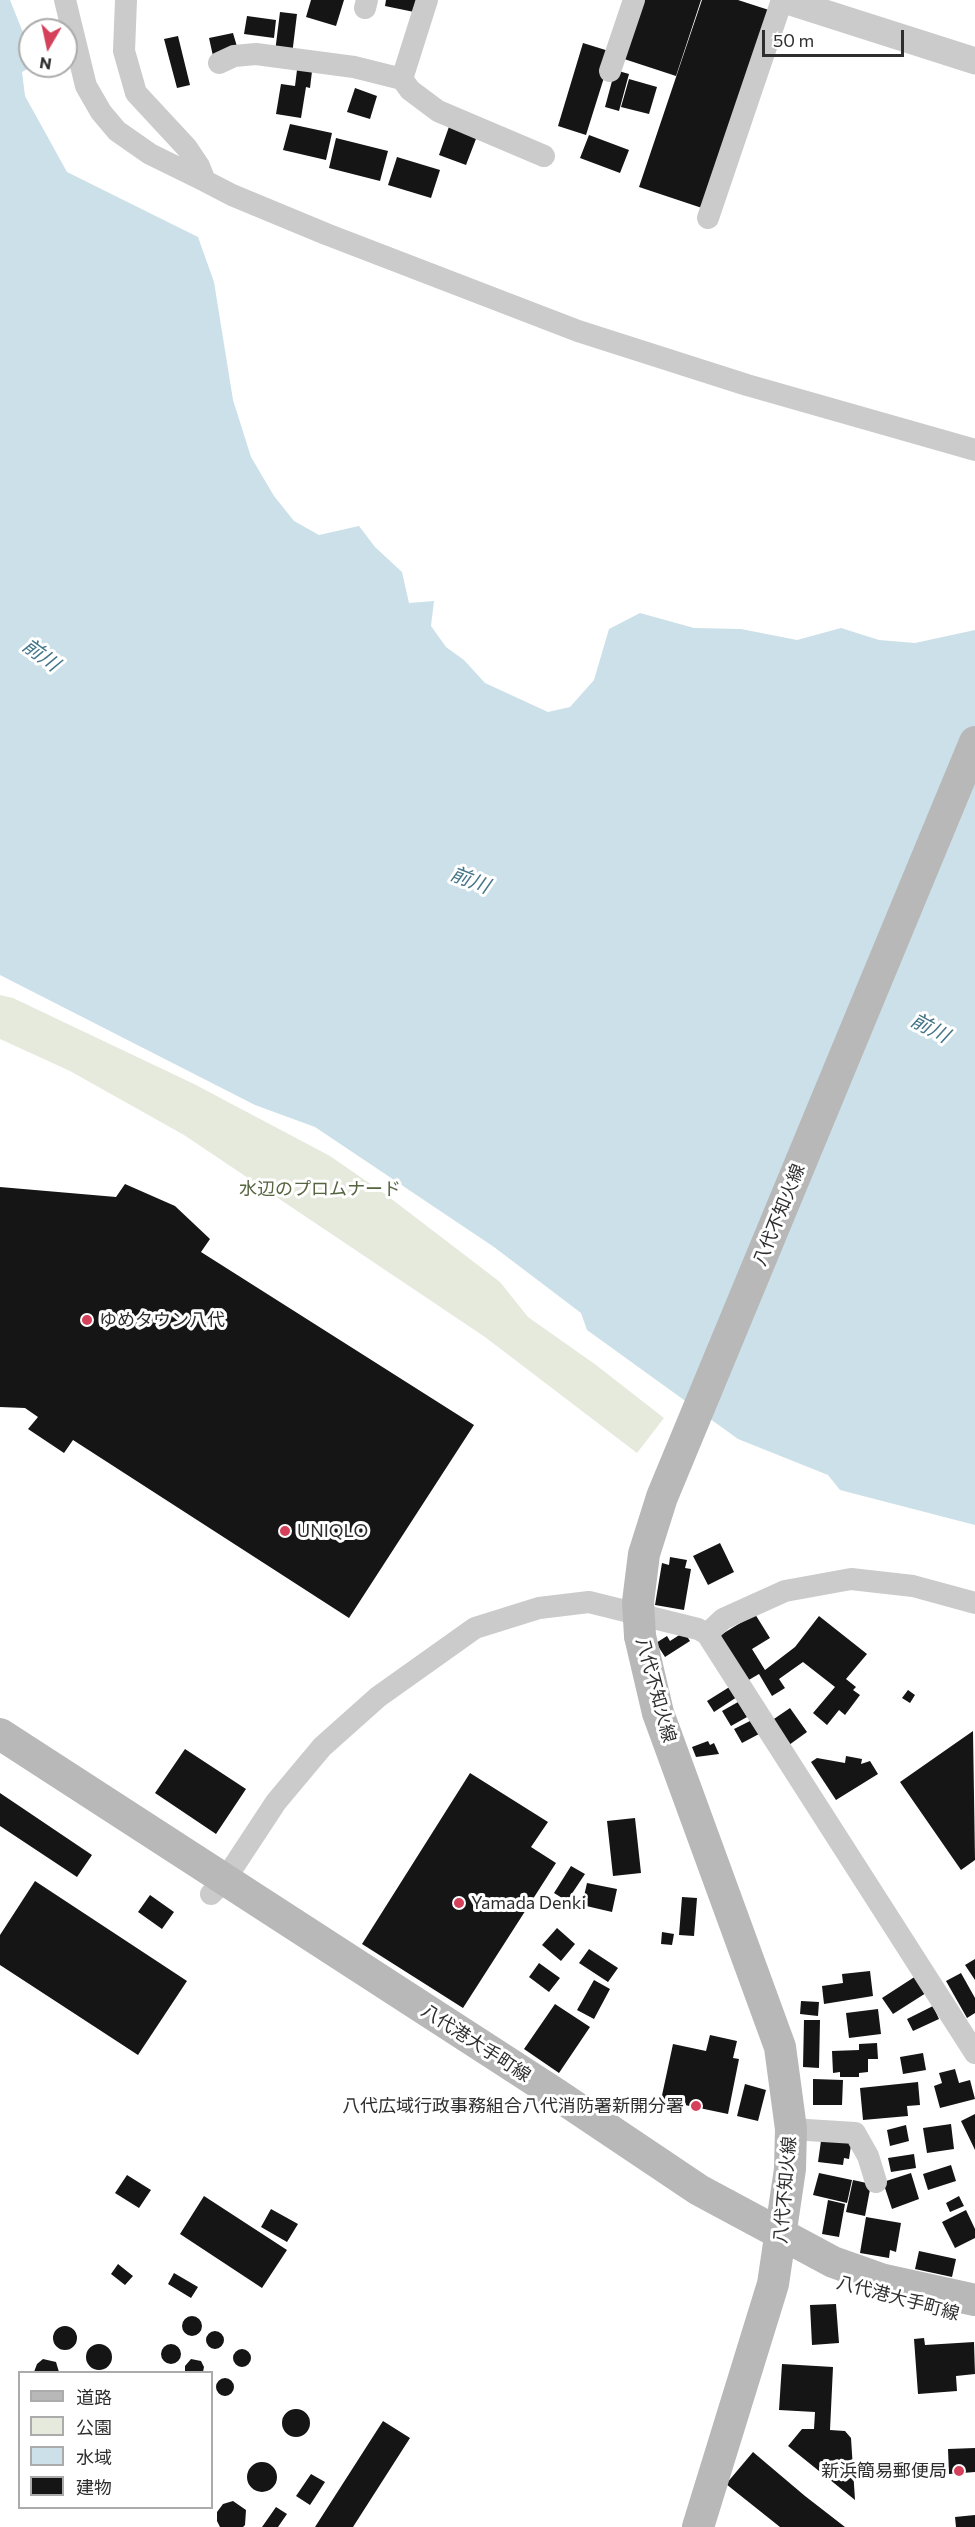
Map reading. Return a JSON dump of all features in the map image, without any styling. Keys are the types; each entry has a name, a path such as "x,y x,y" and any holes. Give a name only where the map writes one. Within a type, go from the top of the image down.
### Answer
{"main road":[{"name":"八代不知火線","path":"699,2527 773,2284 790,2169 791,2129 780,2047 658,1713 640,1636 638,1602 644,1554 662,1497 975,742"},
{"name":"八代港大手町線","path":"0,1734 218,1888 704,2217 780,2246 884,2280 975,2300"},
{"name":"八代港大手町線","path":"0,1758 218,1888"},
{"name":"八代港大手町線","path":"780,2246 828,2280 879,2297 975,2318"}],"street":[{"path":"65,0 86,86 100,112 117,131 150,154 232,195 578,331 747,385 975,450"},
{"path":"126,0 124,51 136,93 187,148 199,166 205,181"},
{"path":"402,80 427,0"},
{"path":"610,71 634,0"},
{"path":"708,218 783,0 975,61"},
{"path":"219,63 234,56 256,54 354,67 402,80 410,90 438,111 544,156"},
{"path":"707,1634 723,1619 785,1591 851,1579 913,1586 975,1603"},
{"path":"218,1888 276,1803 322,1747 378,1697 475,1628 539,1608 589,1602 698,1629 707,1634 972,2040"},
{"path":"791,2129 855,2133 868,2156 876,2182"}],"green space":[{"name":"水辺のプロムナード","path":"0,995 13,998 194,1084 330,1156 385,1194 500,1282 528,1317 596,1365 664,1418 637,1453 485,1337 184,1135 70,1071 0,1039"}],"water":[{"name":"前川","path":"0,0 10,0 18,20 18,78 23,78 25,96 67,172 198,237 214,282 233,400 251,457 274,496 294,521 319,535 359,526 375,547 402,572 409,603 434,601 431,626 446,647 464,660 485,683 548,712 570,707 594,680 609,629 640,613 694,628 741,629 797,640 841,628 879,640 915,643 975,630 975,1525 840,1490 828,1475 738,1439 587,1330 581,1313 494,1247 315,1127 255,1105 0,975"}],"building":[{"path":"311,0 344,0 336,26 306,17"},
{"path":"386,0 422,0 419,13 385,6"},
{"path":"637,0 701,0 676,76 618,57"},
{"path":"702,0 738,0 772,11 705,209 639,187"},
{"path":"280,12 297,14 292,55 275,52"},
{"path":"247,16 276,20 274,38 244,34"},
{"path":"233,33 238,50 213,56 209,38"},
{"path":"178,36 190,85 177,88 164,39"},
{"path":"583,43 612,52 586,135 558,126"},
{"path":"298,62 313,63 310,88 306,87 301,118 276,114 281,84 295,86"},
{"path":"615,70 629,74 619,111 605,107"},
{"path":"629,79 657,87 649,114 621,107"},
{"path":"355,88 377,96 370,119 347,112"},
{"path":"451,121 479,131 466,165 439,155"},
{"path":"290,124 332,133 326,160 283,150"},
{"path":"589,135 629,150 620,173 580,158"},
{"path":"336,138 388,151 380,181 329,168"},
{"path":"397,157 440,170 431,198 388,185"},
{"path":"125,1184 175,1206 210,1239 201,1252 474,1425 349,1618 73,1440 64,1453 28,1429 38,1417 25,1408 0,1407 0,1187 116,1197"},
{"path":"720,1543 734,1572 708,1585 693,1556"},
{"path":"670,1557 687,1560 685,1568 691,1569 684,1610 655,1605 662,1563 669,1565"},
{"path":"755,1614 770,1638 752,1649 765,1670 795,1647 819,1616 867,1654 846,1679 856,1687 853,1690 860,1695 845,1715 839,1710 827,1725 813,1713 835,1687 803,1662 779,1679 785,1688 772,1696 759,1674 747,1681 719,1636"},
{"path":"684,1632 690,1641 665,1657 656,1643 667,1636 670,1641"},
{"path":"731,1686 737,1697 714,1712 707,1701"},
{"path":"908,1690 915,1695 910,1703 902,1698"},
{"path":"738,1702 747,1717 731,1726 722,1711"},
{"path":"790,1708 807,1732 789,1745 771,1721"},
{"path":"752,1720 759,1734 742,1743 734,1729"},
{"path":"973,1731 975,1860 961,1870 900,1782"},
{"path":"708,1741 710,1745 714,1743 719,1754 696,1757 692,1747"},
{"path":"185,1749 246,1789 216,1834 155,1793"},
{"path":"846,1756 862,1759 861,1764 870,1761 878,1774 836,1800 811,1762 817,1758 845,1763"},
{"name":"Yamada Denki","path":"470,1773 548,1822 531,1847 556,1863 463,2008 362,1944"},
{"path":"0,1793 92,1855 77,1877 0,1826"},
{"path":"635,1818 641,1873 613,1876 607,1821"},
{"path":"571,1866 585,1874 567,1901 554,1893"},
{"path":"35,1881 187,1981 138,2055 0,1965 0,1935"},
{"path":"587,1883 617,1889 612,1912 582,1905"},
{"path":"150,1895 174,1912 162,1929 138,1912"},
{"path":"682,1897 697,1898 694,1936 679,1935"},
{"path":"557,1928 575,1944 561,1961 542,1945"},
{"path":"662,1932 674,1934 672,1945 661,1944"},
{"path":"589,1949 618,1968 608,1982 579,1963"},
{"path":"975,1959 975,1980 965,1965"},
{"path":"539,1963 560,1978 549,1992 529,1977"},
{"path":"870,1971 873,1996 824,2004 822,1986 843,1983 842,1974"},
{"path":"961,1973 975,1998 975,2013 967,2018 946,1981"},
{"path":"916,1976 926,1993 893,2014 882,1998"},
{"path":"594,1980 610,1989 594,2019 577,2010"},
{"path":"801,2001 819,2002 818,2016 800,2014"},
{"path":"555,2004 590,2027 559,2073 524,2049"},
{"path":"933,2006 939,2019 913,2031 907,2019"},
{"path":"878,2009 881,2034 849,2038 846,2013"},
{"path":"804,2020 820,2020 819,2068 803,2067"},
{"path":"710,2035 737,2041 733,2058 739,2059 728,2114 661,2100 673,2044 706,2051"},
{"path":"877,2043 878,2059 868,2059 868,2072 859,2073 859,2077 840,2077 840,2072 833,2073 832,2051 859,2050 859,2044"},
{"path":"923,2053 926,2070 903,2074 900,2057"},
{"path":"955,2069 959,2083 970,2080 975,2099 940,2108 934,2086 942,2083 939,2073"},
{"path":"813,2079 843,2080 842,2105 813,2105"},
{"path":"918,2082 920,2105 907,2106 908,2116 863,2120 860,2088"},
{"path":"745,2084 766,2090 758,2121 737,2116"},
{"path":"975,2114 975,2150 961,2121"},
{"path":"951,2124 954,2149 927,2153 923,2128"},
{"path":"906,2125 909,2141 890,2146 887,2130"},
{"path":"822,2134 852,2138 849,2159 844,2158 843,2165 818,2162"},
{"path":"914,2154 916,2168 891,2172 888,2158"},
{"path":"951,2165 956,2181 928,2190 923,2174"},
{"path":"819,2173 852,2180 847,2203 813,2195"},
{"path":"911,2173 919,2199 892,2209 883,2182"},
{"path":"127,2175 151,2190 139,2208 115,2193"},
{"path":"853,2180 871,2184 865,2216 846,2212"},
{"path":"204,2196 287,2250 262,2288 180,2234"},
{"path":"959,2196 964,2206 950,2212 946,2203"},
{"path":"828,2200 845,2204 839,2237 822,2234"},
{"path":"271,2209 298,2224 287,2242 261,2227"},
{"path":"966,2210 975,2229 975,2238 955,2248 942,2222"},
{"path":"866,2217 901,2223 896,2252 890,2250 889,2258 860,2253"},
{"path":"919,2251 956,2259 952,2277 915,2269"},
{"path":"118,2264 133,2276 125,2285 111,2274"},
{"path":"174,2273 198,2287 191,2298 168,2284"},
{"path":"836,2304 839,2343 812,2345 810,2305"},
{"path":"192,2316 199,2319 202,2326 199,2333 192,2336 185,2333 182,2326 185,2319"},
{"path":"65,2326 74,2329 77,2338 74,2347 65,2350 56,2347 53,2338 56,2329"},
{"path":"211,2331 219,2331 224,2336 222,2347 211,2349 206,2344 206,2336"},
{"path":"924,2338 925,2345 974,2342 975,2374 956,2376 957,2391 918,2394 914,2339"},
{"path":"99,2344 108,2348 112,2357 108,2366 99,2370 90,2366 86,2357 90,2348"},
{"path":"171,2344 178,2347 181,2354 178,2361 171,2364 164,2361 161,2354 164,2347"},
{"path":"238,2349 246,2349 251,2354 249,2365 238,2367 233,2362 233,2354"},
{"path":"43,2359 56,2362 59,2371 34,2371 37,2364"},
{"path":"191,2359 201,2361 204,2367 203,2371 185,2371 185,2366"},
{"path":"782,2364 833,2367 830,2430 845,2431 851,2438 855,2500 788,2446 802,2429 814,2429 815,2412 779,2410"},
{"path":"221,2378 229,2378 234,2383 232,2394 221,2396 216,2391 216,2383"},
{"path":"296,2409 306,2413 310,2423 306,2433 296,2437 286,2433 282,2423 286,2413"},
{"path":"383,2421 410,2438 353,2527 315,2527"},
{"path":"975,2448 975,2472 949,2474 948,2449"},
{"path":"753,2452 845,2527 780,2527 726,2484"},
{"path":"262,2462 272,2467 277,2477 272,2487 262,2492 252,2487 247,2477 252,2467"},
{"path":"311,2474 325,2482 310,2505 296,2496"},
{"path":"233,2501 246,2510 245,2525 243,2527 220,2527 217,2512 223,2504"},
{"path":"276,2507 287,2514 278,2527 262,2527"},
{"path":"975,2515 975,2527 956,2527 955,2517"}],"place":[{"name":"ゆめタウン八代","path":"87,1320"},
{"name":"UNIQLO","path":"285,1531"},
{"name":"Yamada Denki","path":"459,1903"},
{"name":"八代広域行政事務組合八代消防署新開分署","path":"696,2106"},
{"name":"新浜簡易郵便局","path":"959,2471"}]}
